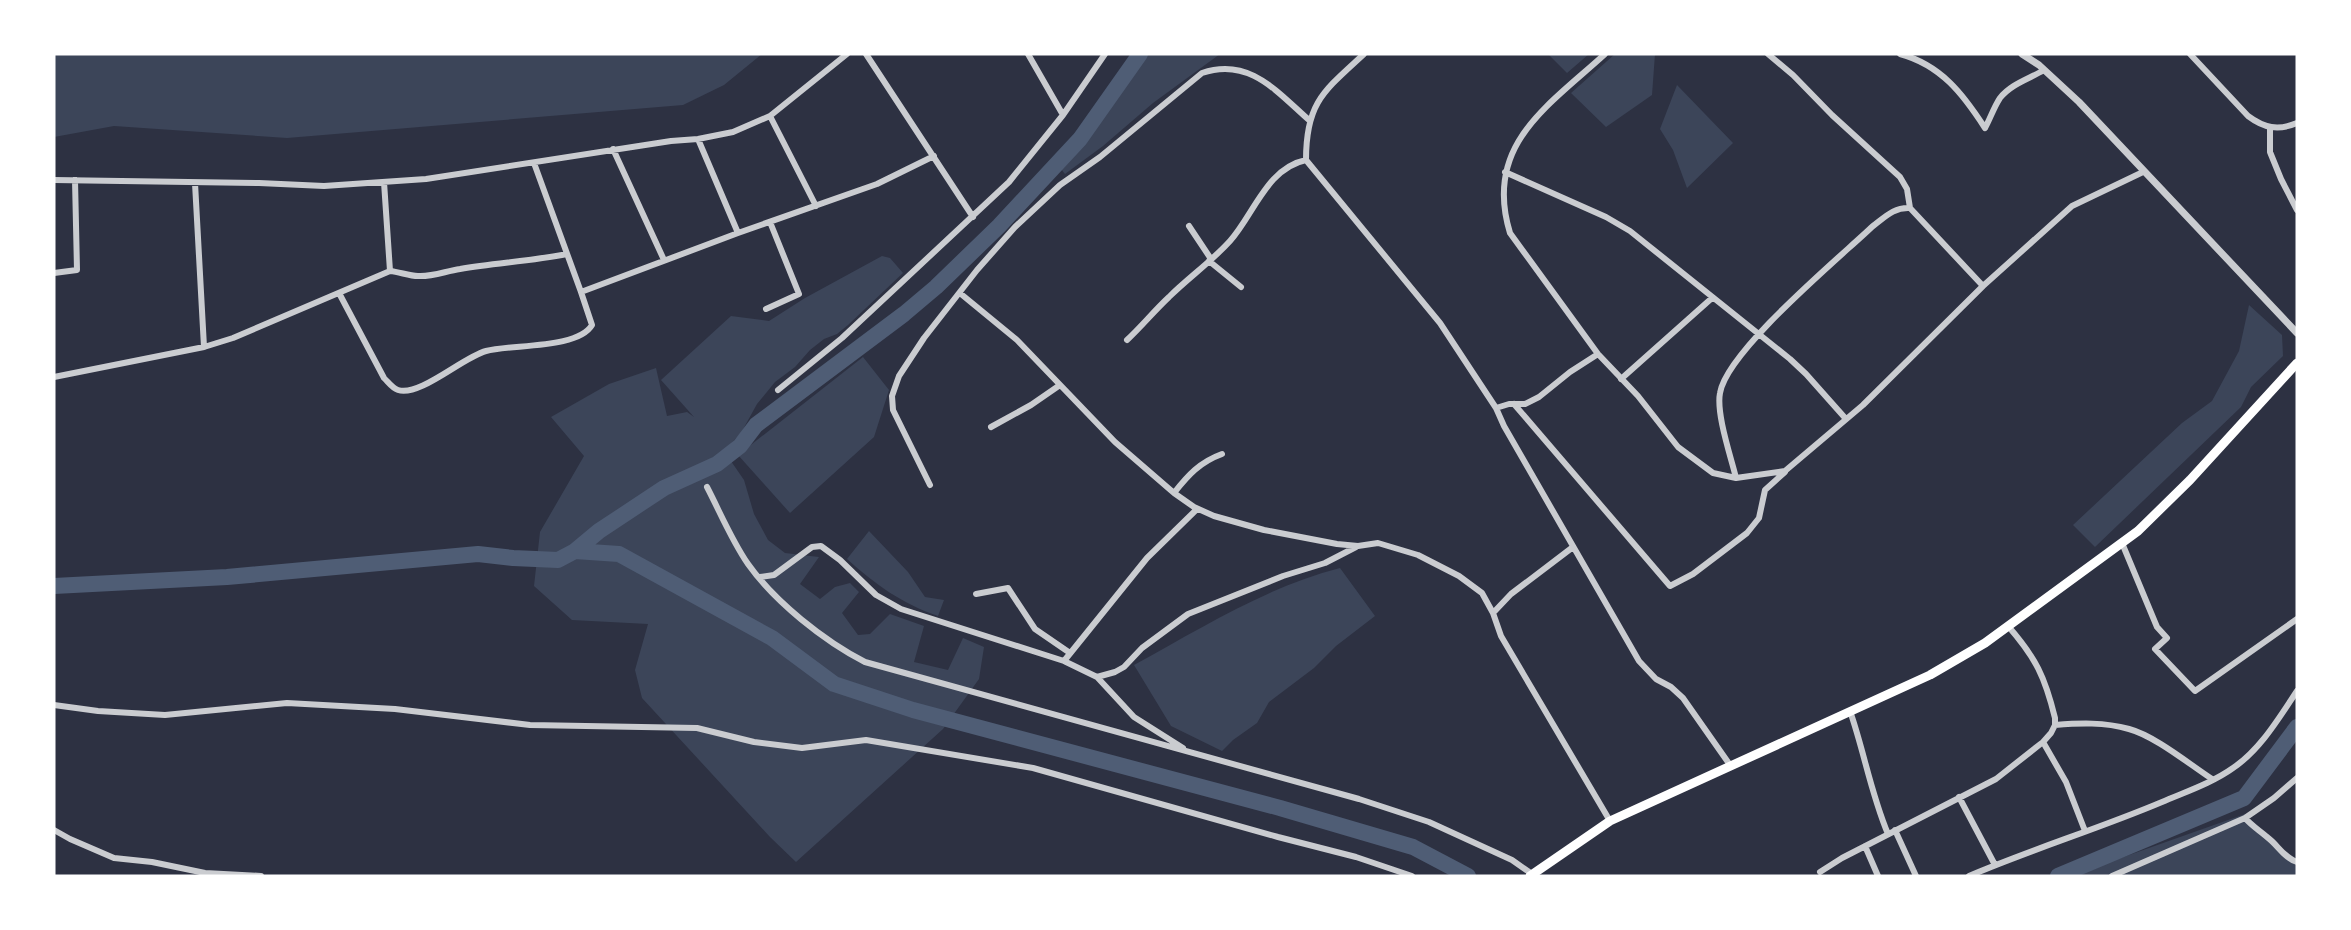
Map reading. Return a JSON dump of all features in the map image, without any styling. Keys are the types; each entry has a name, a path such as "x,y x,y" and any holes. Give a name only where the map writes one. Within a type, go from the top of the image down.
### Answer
{"highway":[{"path":"1536,874 1610,821 1945,668 2008,626 2138,531 2190,480 2297,363"}],"street":[{"path":"54,180 324,186 426,179 613,149 698,139 733,132 770,116 847,54"},
{"path":"866,54 973,217"},
{"path":"1028,54 1063,115"},
{"path":"778,390 842,338 1009,182 1063,115 1105,54"},
{"path":"1364,54 1329,86 1314,106 1309,120 1306,160 1440,322 1496,408 1573,547 1640,661 1656,679 1671,687 1683,698 1730,765"},
{"path":"1605,54 1543,110 1523,132 1511,153 1505,172 1503,200 1510,233 1598,354 1678,447 1713,473 1736,478 1785,471"},
{"path":"1768,54 1900,177 1907,189 1910,208 1983,286"},
{"path":"1900,54 1919,59 1935,70 1970,105 1985,128 1999,100 2006,92 2016,84 2044,70"},
{"path":"2022,54 2044,70 2079,102 2297,333"},
{"path":"2190,54 2248,116 2258,123 2278,129 2297,123"},
{"path":"930,485 893,410 892,396 899,376 924,338 1014,227 1060,184 1100,157 1202,73 1218,67 1238,68 1253,74 1309,120"},
{"path":"770,116 816,206"},
{"path":"2270,127 2270,152 2297,210"},
{"path":"698,139 738,233"},
{"path":"613,149 664,260"},
{"path":"581,292 877,184 934,156"},
{"path":"1127,340 1230,240 1265,190 1284,168 1306,160"},
{"path":"339,293 384,378 392,387 400,391 420,387 472,356 487,351 552,342 584,334 592,325 534,163"},
{"path":"1505,172 1606,217 1630,231 1806,374 1846,419"},
{"path":"1514,404 1670,586 1693,574 1747,533 1759,518 1765,490 1846,419 1983,286 2072,206 2144,172"},
{"path":"54,273 78,270 75,180"},
{"path":"384,182 390,271"},
{"path":"195,183 204,347"},
{"path":"1736,478 1719,394 1725,376 1758,334 1873,226 1900,207 1910,208"},
{"path":"766,309 799,294 770,222"},
{"path":"1189,226 1210,260 1241,287"},
{"path":"54,377 204,347 270,324 390,271 429,276 459,269 528,262 567,254"},
{"path":"960,294 1017,340 1115,442 1174,493 1197,508 1214,516 1264,530 1358,546 1378,543 1418,555 1459,576 1482,593 1493,613 1501,636 1610,821"},
{"path":"1621,379 1712,298"},
{"path":"1496,408 1525,404 1539,397 1570,372 1598,354"},
{"path":"991,427 1031,405 1060,385"},
{"path":"1174,493 1197,467 1208,459 1222,454"},
{"path":"706,487 740,550 760,578 821,636 840,650 865,662 1301,782 1429,822 1512,860 1536,874"},
{"path":"1064,661 1147,558 1197,508"},
{"path":"2122,543 2157,627 2167,638 2155,649 2196,691 2297,619"},
{"path":"760,578 777,574 812,547 821,546 840,560 876,596 901,609 1064,661 1097,677 1134,717 1189,752"},
{"path":"1097,677 1124,667 1142,648 1188,614 1282,576 1325,563 1358,546"},
{"path":"1493,613 1511,594 1573,547"},
{"path":"976,594 1008,588 1035,629 1071,653"},
{"path":"1820,872 1895,830 1996,779 2043,742 2055,725 2052,706 2040,669 2023,643 2008,626"},
{"path":"1969,876 2116,821 2232,769 2252,752 2297,691"},
{"path":"54,705 98,711 165,715 287,703 395,709 530,725 697,728 754,742 802,748 866,740 1033,768 1356,857 1412,876"},
{"path":"1850,711 1866,759 1879,812 1888,834"},
{"path":"2055,725 2090,722 2130,729 2164,747 2212,779"},
{"path":"2043,742 2066,782 2085,831"},
{"path":"2112,876 2245,818 2274,798 2297,778"},
{"path":"1959,797 1995,865"},
{"path":"2245,818 2254,828 2270,838 2284,855 2297,862"},
{"path":"54,830 114,858 152,862 205,873 261,876"},
{"path":"1895,830 1916,876"},
{"path":"1865,846 1878,876"}],"shaded area":[{"path":"54,54 762,54 724,85 683,105 287,138 114,126 54,137"},
{"path":"1147,54 1220,54 1153,103 1103,146 1065,174 1061,169 1098,123"},
{"path":"1548,54 1589,54 1567,73"},
{"path":"1615,54 1655,54 1652,95 1606,127 1571,93"},
{"path":"1677,85 1733,143 1687,188 1673,150 1660,129"},
{"path":"882,256 890,258 903,273 848,325 837,334 824,339 810,350 795,367 775,382 757,404 741,433 724,451 744,480 754,514 768,540 785,553 819,557 800,584 820,599 835,587 850,583 859,592 842,613 858,635 870,634 890,614 924,626 914,662 948,670 963,638 984,647 979,679 943,729 796,862 770,837 642,698 635,670 648,624 572,620 534,586 540,532 584,456 551,417 609,384 656,368 667,416 687,412 694,417 661,380 731,316 769,321 805,298"},
{"path":"2249,305 2282,335 2283,356 2251,387 2241,407 2095,547 2073,525 2182,423 2212,401 2239,351"},
{"path":"863,357 889,390 874,437 790,513 738,455"},
{"path":"869,531 908,572 925,597 944,600 938,616 890,592 847,559"},
{"path":"1340,568 1375,616 1336,646 1314,668 1269,702 1257,723 1222,751 1171,726 1134,665 1209,623 1260,598 1286,586"},
{"path":"2245,814 2297,866 2297,876 2081,876 2084,871"}],"waterway":[{"path":"575,551 599,531 664,488 717,464 740,446 756,425 904,314 936,287 999,226 1080,139 1140,54"},
{"path":"54,586 227,577 478,554 558,560 575,551 619,554 772,638 834,684 913,710 1280,808 1413,847 1468,876"},
{"path":"2058,876 2244,798 2297,727"}]}
